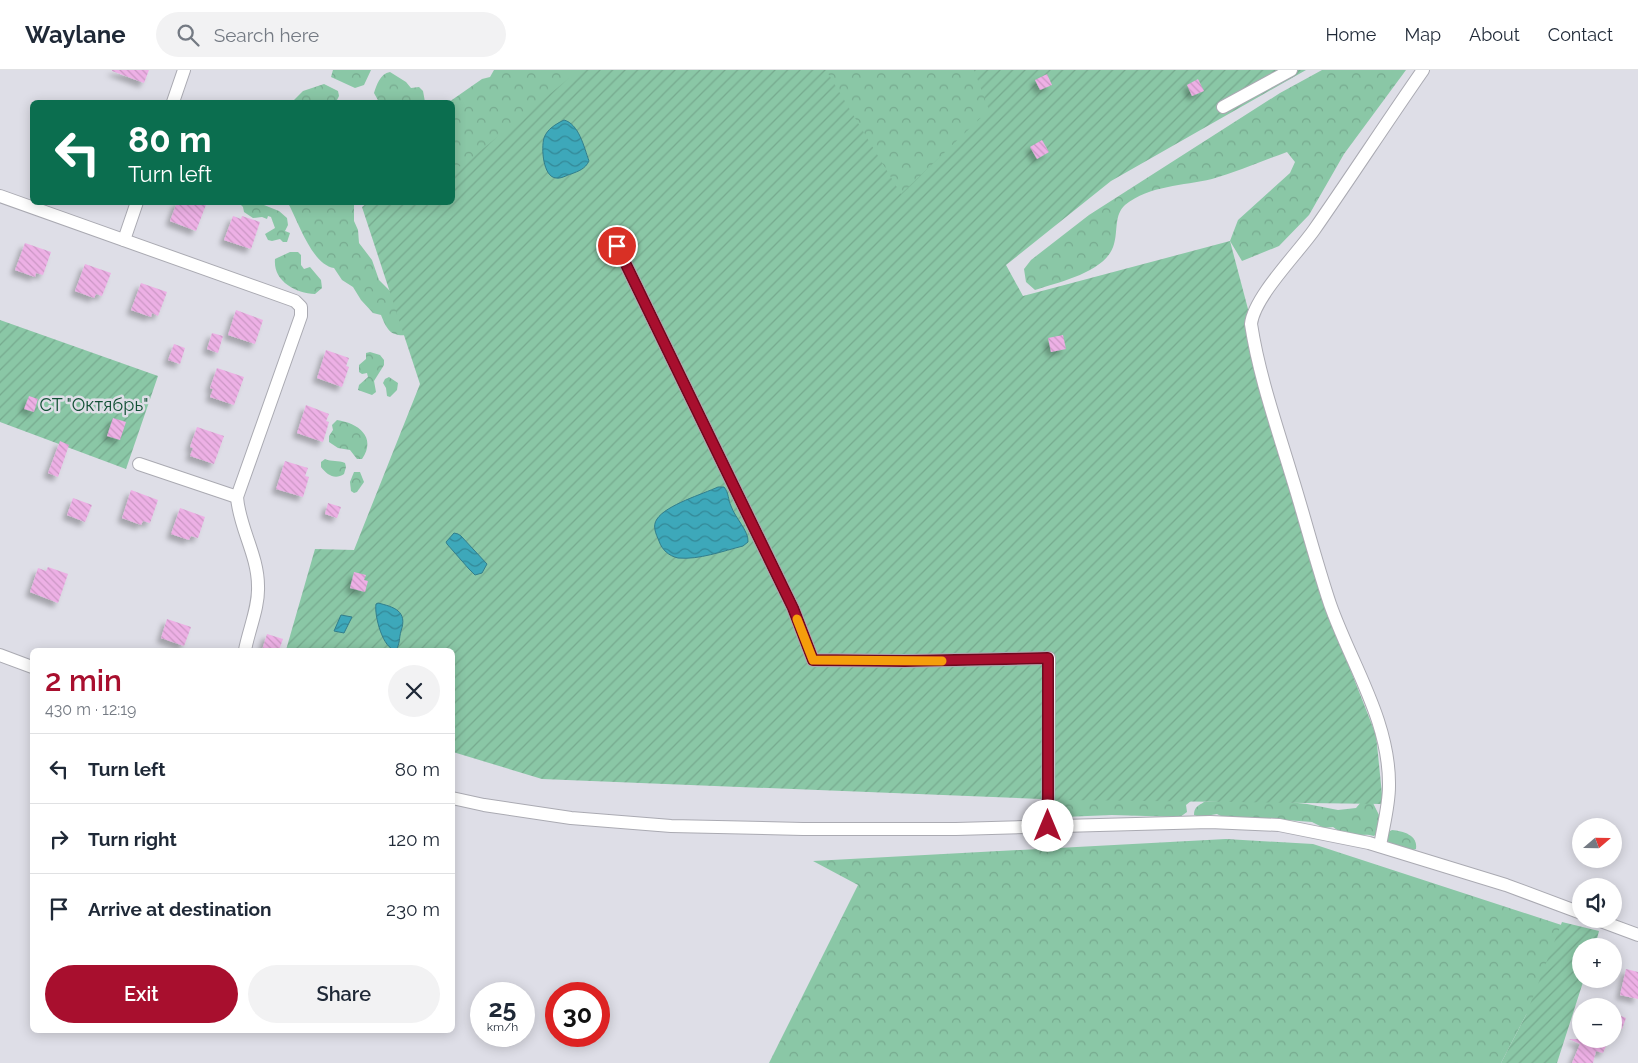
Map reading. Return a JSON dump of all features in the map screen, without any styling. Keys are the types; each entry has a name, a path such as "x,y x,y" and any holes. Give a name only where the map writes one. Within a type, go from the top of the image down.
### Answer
{"street":[{"path":"174,100 184,70"},
{"path":"1222,107 1291,70"},
{"path":"1380,846 1389,787 1387,756 1370,697 1334,613 1318,568 1263,382 1251,324 1252,314 1261,299 1313,231 1423,70"},
{"path":"0,196 295,301 301,307 301,316 236,496 238,512 255,563 259,587 245,648"},
{"path":"124,240 136,205"},
{"path":"617,246 793,608 813,660 905,661 1048,658 1048,826"},
{"path":"138,464 236,496"},
{"path":"0,655 30,666"},
{"path":"455,799 571,818 671,826 908,829 1210,822 1280,825 1380,846 1506,885 1572,910"},
{"path":"1619,928 1638,935"}],"green space":[{"path":"333,70 371,70 364,85 355,88 331,77"},
{"path":"494,70 603,70 490,153 455,171 455,100 452,100 482,79 490,77"},
{"path":"579,70 826,70 901,194 989,110 974,70 1306,70 1111,181 1006,265 1023,296 1230,241 1329,615 1376,735 1383,804 1066,800 542,779 455,753 455,648 287,648 315,549 354,550 420,384 362,207 364,205 455,205 455,167 462,166"},
{"path":"799,70 989,70 994,109 926,245"},
{"path":"1322,70 1406,70 1344,154 1309,215 1279,246 1242,261 1230,241 1238,220 1290,173 1295,162 1287,152 1212,179 1145,193 1125,205 1119,213 1114,244 1110,254 1102,262 1081,274 1035,290 1026,282 1024,269 1031,260 1089,215 1280,93"},
{"path":"390,72 406,82 411,88 419,87 423,91 425,100 378,100 374,93 376,86 381,77"},
{"path":"324,84 338,91 339,96 337,100 294,100 303,91"},
{"path":"241,205 264,205 279,211 287,218 288,225 285,231 290,233 287,242 283,242 280,239 268,240 265,234 275,228 271,217 268,216 267,219 262,217 253,218 244,212"},
{"path":"289,205 354,205 354,221 358,230 359,243 372,260 379,280 398,299 415,335 397,335 390,331 381,315 373,313 361,300 353,287 342,280 334,268 326,265 319,259 306,241"},
{"path":"290,252 298,252 301,255 301,265 304,269 310,267 321,280 322,288 315,294 293,288 278,274 275,267 275,259"},
{"name":"СТ \"Октябрь\"","path":"0,320 158,376 126,469 0,422"},
{"path":"370,352 380,355 384,360 384,365 374,381 376,392 372,395 358,390 359,385 368,377 367,373 362,374 359,372 359,365 366,359 366,353"},
{"path":"389,377 398,383 397,390 390,397 387,396 383,383"},
{"path":"337,420 352,424 363,432 367,444 362,459 357,459 350,450 338,448 329,442 329,436 333,430 332,425"},
{"path":"325,459 345,463 344,474 337,477 331,476 321,467 321,462"},
{"path":"354,472 360,472 364,482 357,492 354,493 351,491 350,482"},
{"path":"1052,795 1191,801 1186,805 1187,812 1180,817 1112,815 1063,817 1054,808"},
{"path":"1262,799 1338,810 1356,808 1362,801 1373,803 1380,817 1379,831 1374,836 1357,835 1340,832 1333,827 1324,828 1312,822 1260,818 1244,821 1232,820 1217,814 1200,817 1194,815 1196,808 1204,802"},
{"path":"1392,830 1401,831 1412,837 1415,840 1416,849 1410,851 1390,845 1385,834"},
{"path":"1226,839 1313,844 1592,935 1589,938 1572,938 1572,957 1526,1015 1501,1063 769,1063 858,885 813,861"},
{"path":"1562,922 1572,924 1572,928 1587,928 1599,931 1597,938 1572,938 1572,988 1581,988 1578,998 1572,998 1572,1016 1557,1063 1501,1063 1526,1015"}],"water":[{"path":"564,120 574,126 583,143 589,161 579,171 556,178 548,173 546,168 543,143 545,135 550,129"},
{"path":"718,487 726,489 730,504 746,533 748,542 743,546 703,556 678,558 669,554 662,547 656,533 655,524 657,519 668,509 685,500"},
{"path":"454,533 461,536 487,564 482,573 475,575 447,544 446,542"},
{"path":"376,604 394,608 401,614 403,624 397,648 391,648 383,638 378,623"},
{"path":"341,615 352,617 344,633 334,631"}],"building":[{"path":"112,70 149,70 144,83"},
{"path":"1047,74 1052,85 1040,90 1035,80"},
{"path":"1198,79 1204,91 1192,96 1187,85"},
{"path":"1042,140 1049,152 1037,159 1030,147"},
{"path":"176,205 206,205 196,231 170,221"},
{"path":"233,216 241,219 242,216 260,222 251,249 224,240"},
{"path":"25,243 51,252 43,275 36,273 35,277 15,270"},
{"path":"85,264 111,273 102,296 96,294 94,298 75,291"},
{"path":"141,283 167,292 158,316 152,313 151,317 131,310"},
{"path":"236,310 263,320 255,344 228,335"},
{"path":"212,333 223,336 218,353 207,349"},
{"path":"1063,335 1066,349 1051,352 1048,338"},
{"path":"174,344 185,348 180,364 168,360"},
{"path":"326,350 349,358 346,366 349,367 342,387 317,378"},
{"path":"217,368 244,377 234,405 210,397 213,389 210,388"},
{"path":"29,396 38,399 34,412 24,409"},
{"path":"306,405 329,414 326,421 329,422 323,442 297,433"},
{"path":"113,418 126,422 120,440 107,436"},
{"path":"197,427 224,436 214,464 190,456 193,448 190,447"},
{"path":"60,441 69,445 58,477 48,473"},
{"path":"285,461 308,468 305,476 309,477 303,497 276,489"},
{"path":"131,490 158,500 150,523 143,521 141,525 122,518"},
{"path":"73,498 92,505 85,522 67,515"},
{"path":"328,503 341,507 337,518 325,514"},
{"path":"180,508 205,517 198,538 191,536 189,540 171,534"},
{"path":"48,567 68,574 58,603 30,592 38,568 46,571"},
{"path":"354,572 366,575 364,580 368,581 365,592 350,588"},
{"path":"167,619 191,627 184,646 161,638"},
{"path":"267,634 283,639 280,648 263,648"},
{"path":"1626,969 1638,972 1638,999 1620,995"},
{"path":"1622,1016 1626,1018 1622,1029"},
{"path":"1578,1048 1605,1048 1603,1053 1596,1051 1593,1063 1572,1063"}],"slow traffic":[{"path":"797,619 813,660 942,661"}],"route":[{"path":"617,246 793,608 813,660 945,661 1048,658 1048,826"}]}
